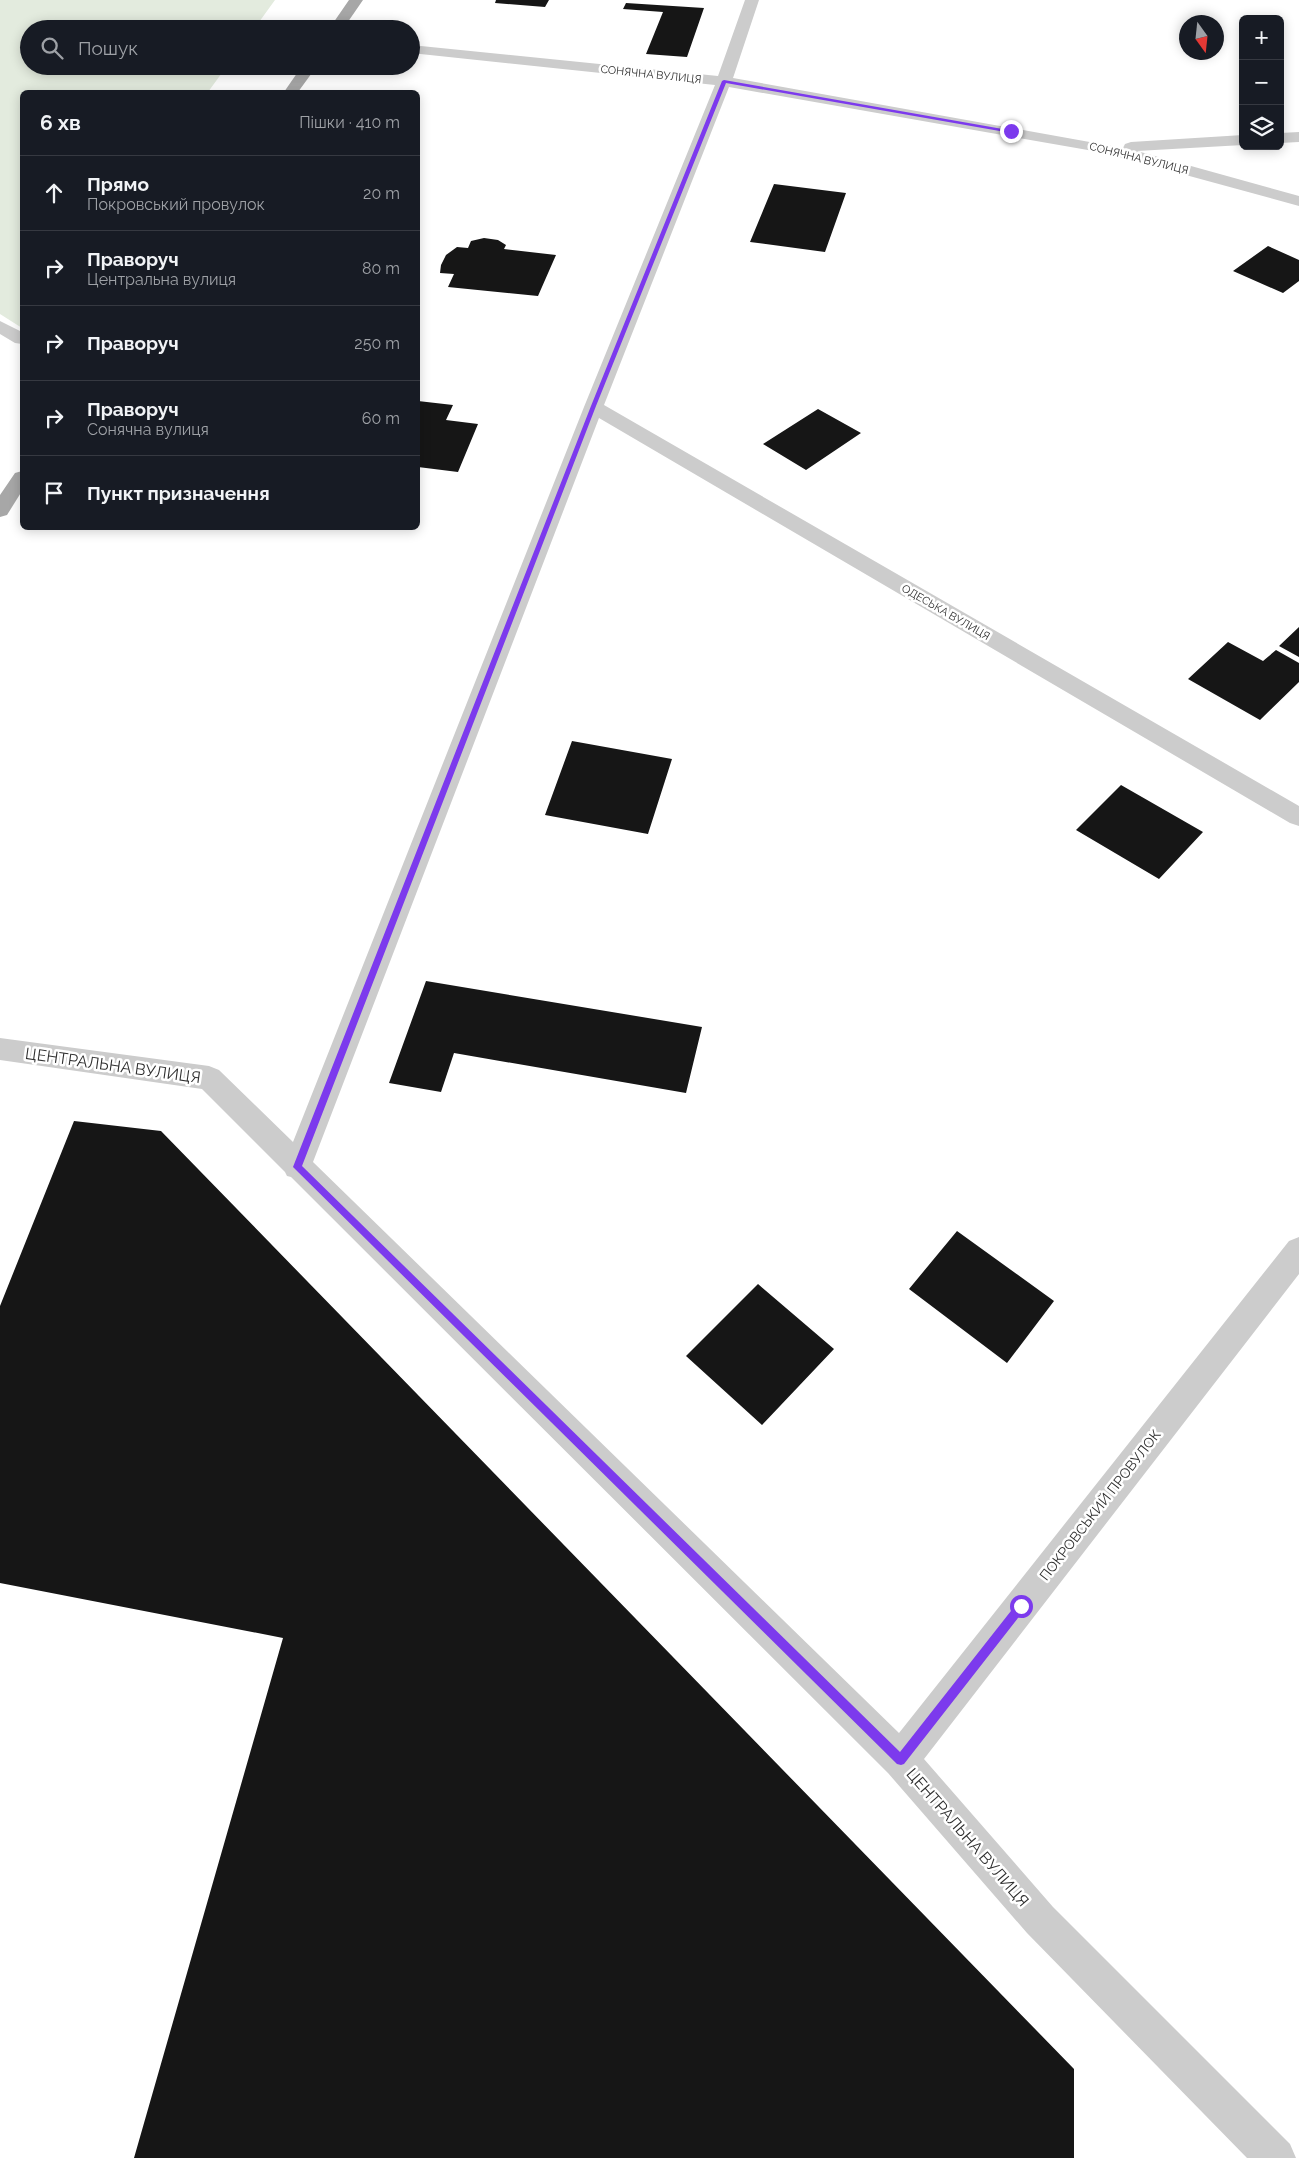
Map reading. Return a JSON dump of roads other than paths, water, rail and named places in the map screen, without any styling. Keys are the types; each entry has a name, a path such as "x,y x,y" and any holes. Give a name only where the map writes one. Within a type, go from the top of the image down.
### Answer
{"main road":[{"path":"342,20 356,0"},
{"path":"292,90 303,75"},
{"path":"0,510 20,480"}],"street":[{"path":"297,1167 594,406 724,81 752,0"},
{"name":"СОНЯЧНА ВУЛИЦЯ","path":"420,50 724,81 1107,148 1299,201"},
{"path":"1284,138 1299,137"},
{"path":"1107,148 1239,140"},
{"path":"0,326 20,338"},
{"name":"ОДЕСЬКА ВУЛИЦЯ","path":"594,406 1299,817"},
{"name":"ЦЕНТРАЛЬНА ВУЛИЦЯ","path":"0,1049 209,1078 297,1167 901,1760 1040,1920 1276,2158"},
{"name":"ПОКРОВСЬКИЙ ПРОВУЛОК","path":"901,1760 1299,1251"}]}
